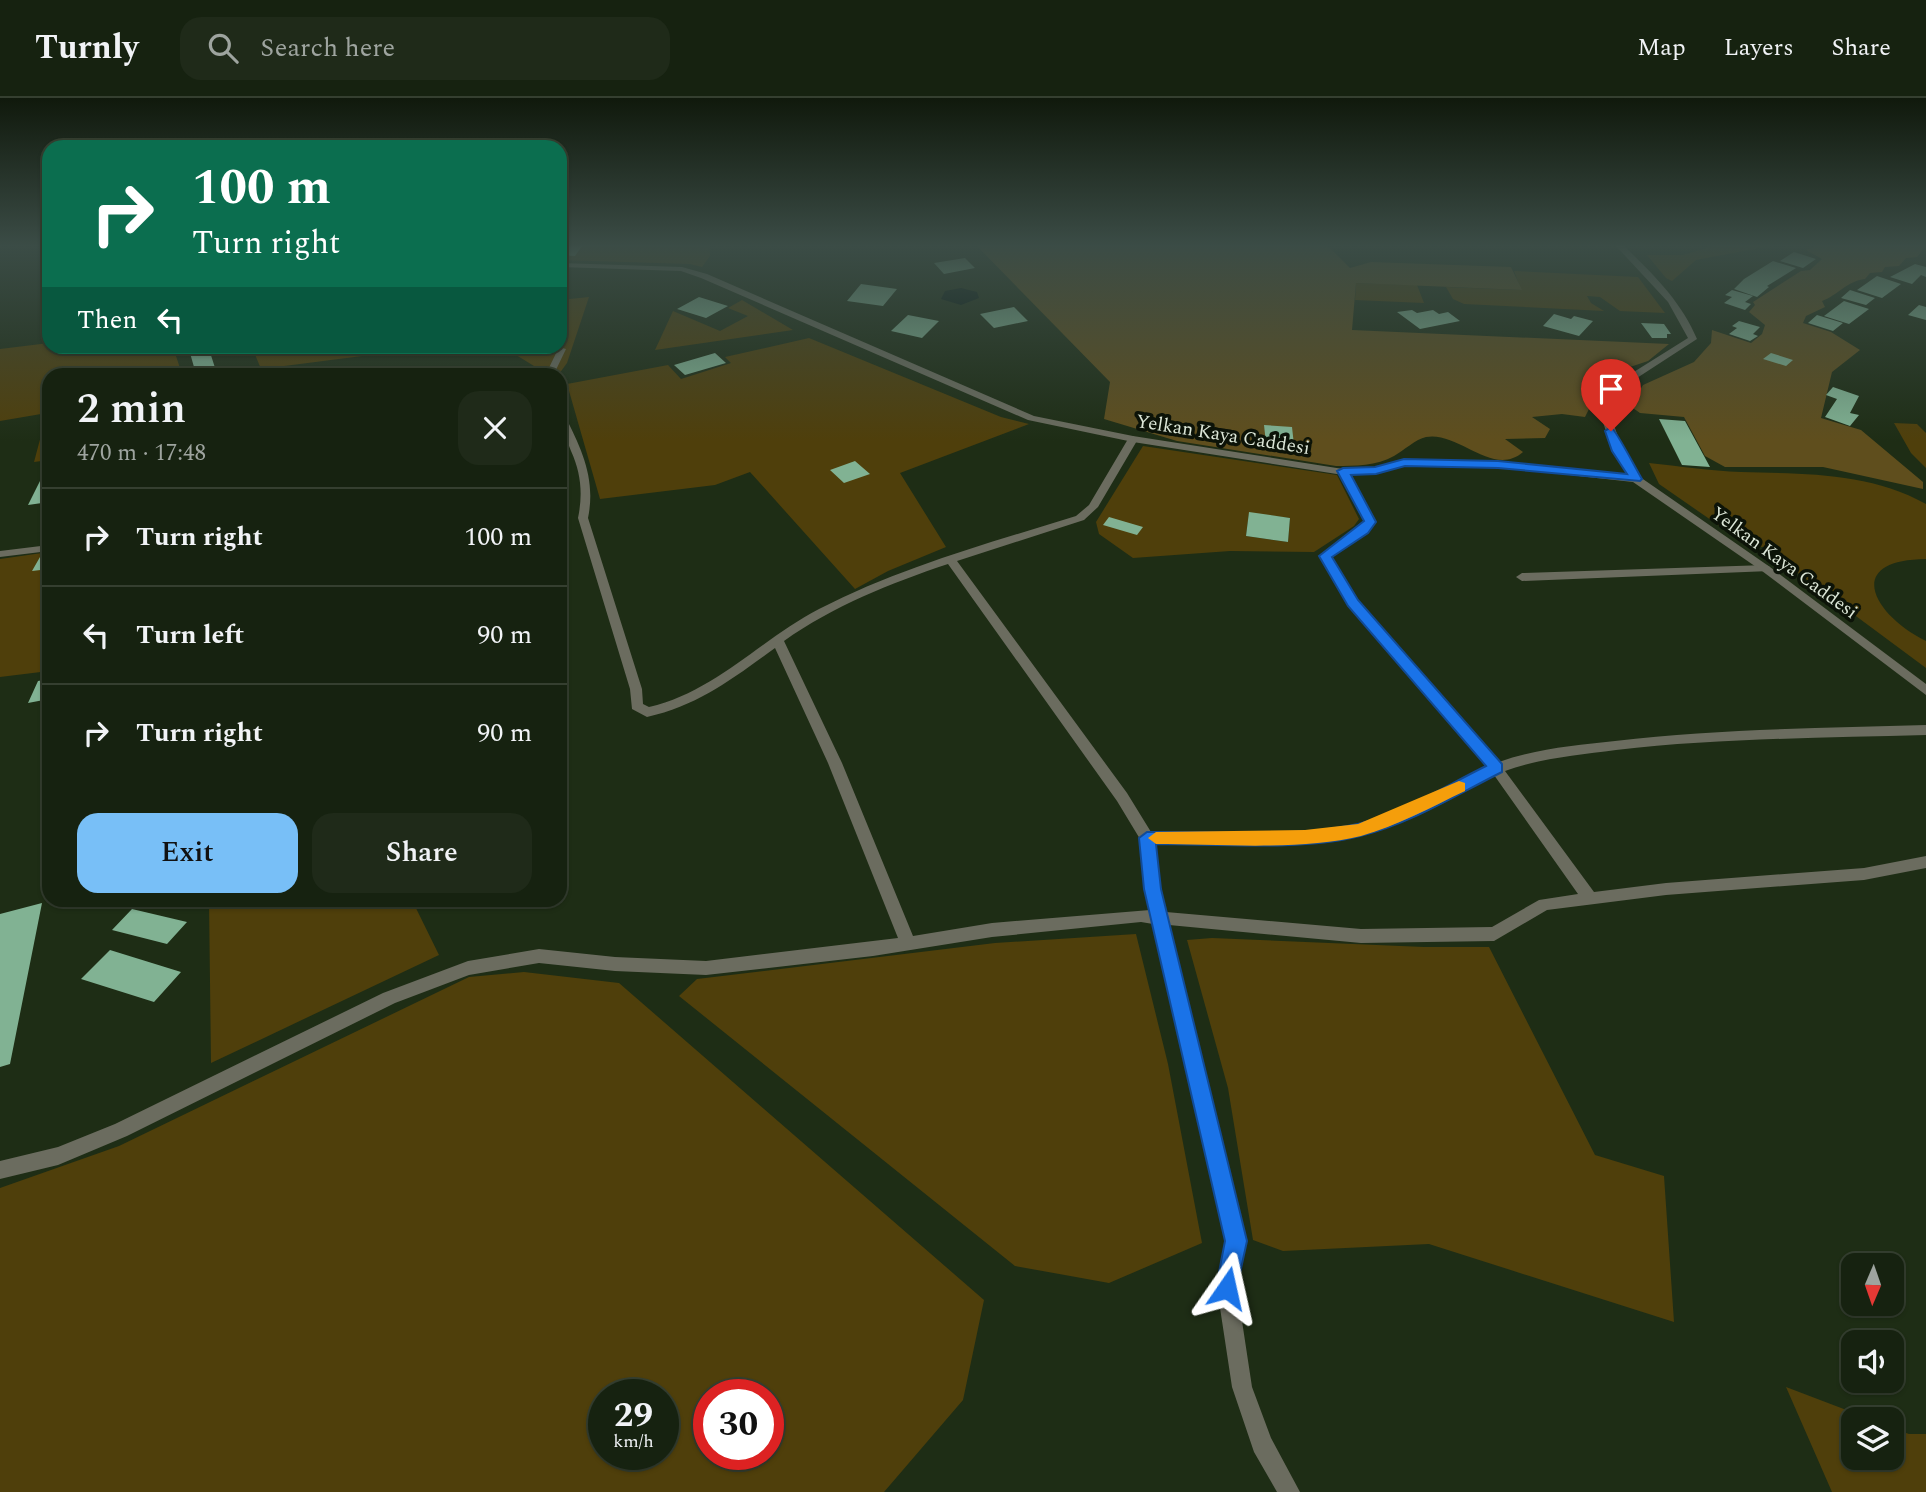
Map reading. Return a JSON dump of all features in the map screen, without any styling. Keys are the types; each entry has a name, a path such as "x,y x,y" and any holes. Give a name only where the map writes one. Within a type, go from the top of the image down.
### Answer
{"street":[{"name":"Yelkan Kaya Caddesi","path":"785,311 1031,418 1133,439 1343,471 1376,471 1404,462 1471,464 1636,479 1766,569 1926,691"},
{"path":"1636,479 1618,451 1604,411 1616,387 1693,339 1679,311"},
{"path":"567,431 585,469 589,498 583,518 636,689 637,706 647,712 678,705 698,695 777,640 834,607 893,579 1080,518 1093,507 1133,439"},
{"path":"1343,471 1370,522 1364,530 1325,556 1353,603 1496,768 1590,898"},
{"path":"0,554 42,549"},
{"path":"950,559 1122,797 1147,838 1160,919 1236,1241 1227,1288 1242,1387 1262,1444 1289,1492"},
{"path":"1521,577 1766,569"},
{"path":"777,640 835,763 908,943"},
{"path":"1147,838 1305,836 1359,830 1396,817 1496,768 1533,758 1683,738 1926,730"},
{"path":"0,1170 58,1156 121,1130 389,998 468,968 539,956 615,964 706,968 1006,928 1141,916 1361,936 1494,934 1544,904 1666,889 1864,874 1926,862"}],"shaded area":[{"path":"567,311 584,311 563,368 537,368 514,354 567,354"},
{"path":"673,311 720,331 748,316 736,311 761,311 793,330 655,350"},
{"path":"1041,311 1354,311 1352,330 1669,344 1648,361 1615,372 1599,389 1585,417 1562,414 1532,417 1550,429 1545,438 1505,439 1523,452 1512,459 1500,460 1438,437 1422,438 1380,462 1336,466 1177,441 1104,419 1110,382"},
{"path":"1621,311 1664,311 1665,313"},
{"path":"1816,311 1806,316 1803,323 1831,332 1860,350 1832,372 1821,418 1861,430 1923,482 1923,489 1823,467 1725,467 1705,456 1684,417 1640,413 1630,406 1643,385 1694,362 1711,343 1712,330 1751,343 1762,334 1765,325 1749,312"},
{"path":"809,338 1001,417 1029,424 900,473 946,547 888,571 855,589 750,472 715,485 600,499 567,384 668,365 681,379 731,363 725,357"},
{"path":"42,344 42,354 175,354 180,368 42,368 42,414 0,421 0,349"},
{"path":"255,354 378,354 269,368 261,368"},
{"path":"1894,423 1917,424 1926,433 1926,468 1911,453"},
{"path":"42,432 42,461 34,462"},
{"path":"1143,446 1337,475 1359,519 1354,526 1314,552 1230,551 1133,558 1099,534 1096,522","holes":["1249,513 1290,518 1288,542 1246,536"]},
{"path":"1649,463 1859,480 1882,486 1926,504 1926,559 1900,562 1883,569 1875,579 1875,591 1881,604 1893,618 1926,641 1926,668 1763,547 1747,545 1659,484"},
{"path":"42,553 42,672 0,677 0,559"},
{"path":"209,907 415,907 439,955 211,1063"},
{"path":"1136,934 1168,1064 1202,1243 1109,1283 1015,1266 679,996 697,979 995,943"},
{"path":"1212,938 1424,947 1489,947 1595,1155 1664,1176 1674,1322 1429,1244 1283,1251 1253,1240 1228,1088 1187,940"},
{"path":"524,972 619,983 984,1300 963,1400 884,1492 0,1492 0,1188 119,1146 469,977"},
{"path":"1786,1387 1841,1408 1841,1470 1904,1470 1904,1432 1926,1434 1926,1492 1832,1492"}],"building":[{"path":"684,311 719,311 706,318"},
{"path":"1018,311 1028,321 994,328 980,314"},
{"path":"1831,311 1866,311 1849,324 1824,316"},
{"path":"1912,311 1926,311 1926,320 1908,315"},
{"path":"1397,312 1448,312 1460,321 1420,329"},
{"path":"1554,314 1593,321 1579,336 1543,326"},
{"path":"908,315 939,321 922,338 891,331"},
{"path":"1817,315 1843,323 1833,331 1808,323"},
{"path":"1739,321 1760,327 1753,334 1758,336 1750,341 1729,334 1737,328 1732,326"},
{"path":"1641,323 1664,324 1671,334 1667,334 1667,338 1652,338"},
{"path":"715,353 726,363 685,375 674,365"},
{"path":"1771,353 1793,360 1786,366 1763,359"},
{"path":"190,354 211,354 215,368 194,368"},
{"path":"1833,387 1859,396 1850,413 1859,415 1850,426 1825,417 1837,399 1826,395"},
{"path":"1659,419 1685,421 1710,467 1682,465"},
{"path":"1264,425 1292,427 1294,445 1266,443"},
{"path":"855,461 870,474 844,483 830,470"},
{"path":"40,481 42,503 28,505"},
{"path":"1249,512 1290,518 1288,542 1246,536"},
{"path":"1109,517 1143,527 1137,535 1103,525"},
{"path":"40,557 42,570 32,571"},
{"path":"42,680 42,700 28,703 38,681"},
{"path":"42,903 10,1064 0,1067 0,914"},
{"path":"132,909 187,922 167,944 112,930"},
{"path":"110,950 181,972 154,1002 81,979"}],"slow traffic":[{"path":"1156,838 1305,836 1359,830 1396,817 1459,787"}],"route":[{"path":"1227,1288 1236,1241 1153,889 1147,838 1305,836 1359,830 1396,817 1496,768 1353,603 1325,556 1343,541 1364,530 1370,522 1343,471 1376,471 1404,462 1498,464 1636,479 1618,451 1611,431"}]}
